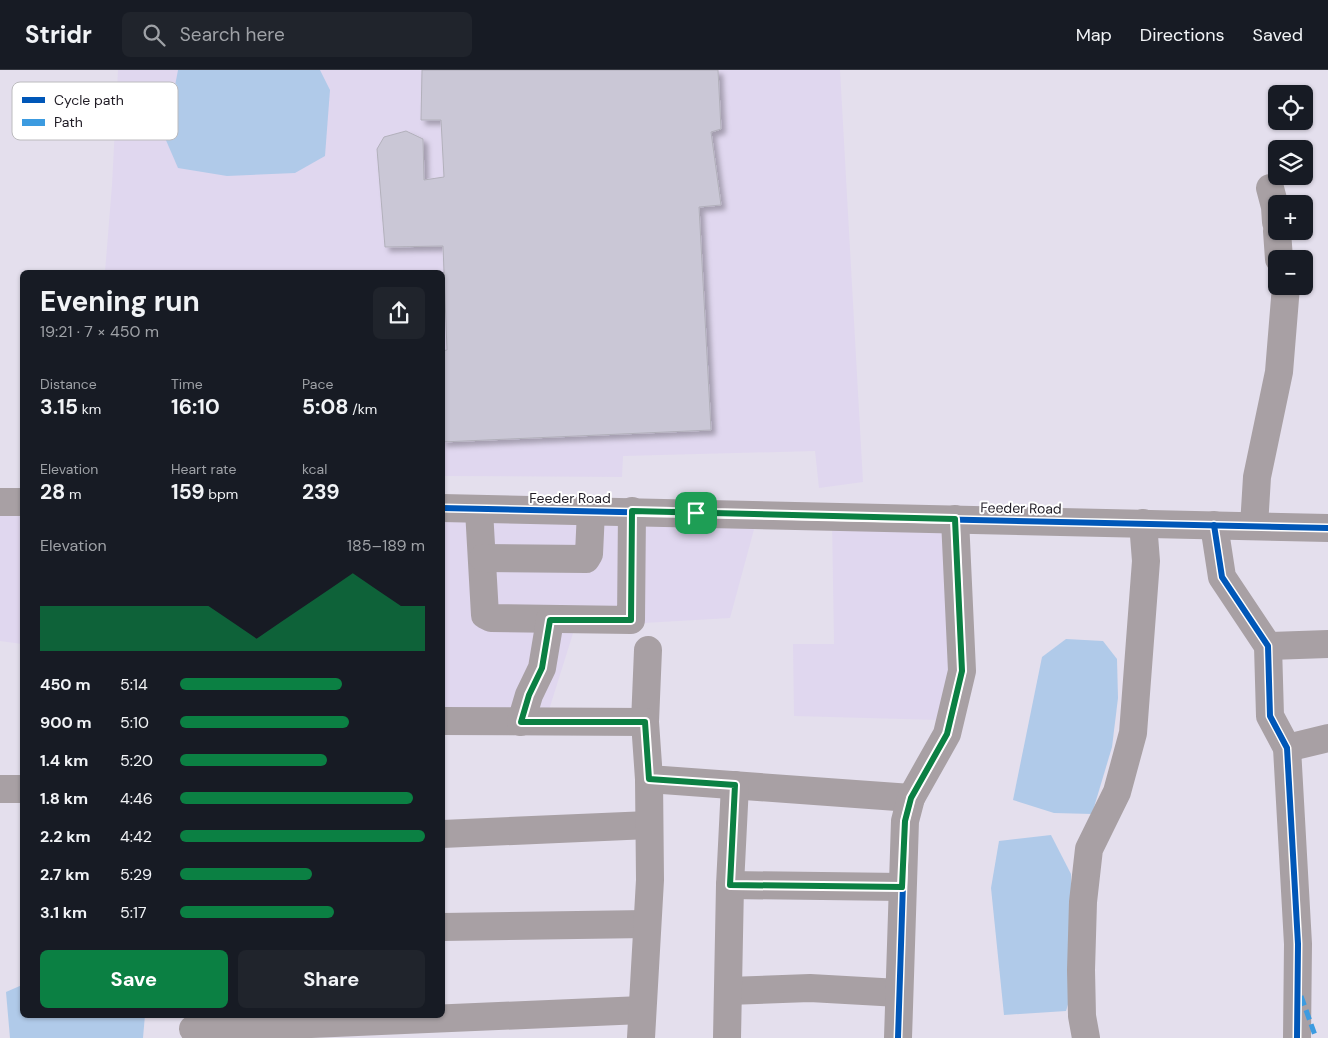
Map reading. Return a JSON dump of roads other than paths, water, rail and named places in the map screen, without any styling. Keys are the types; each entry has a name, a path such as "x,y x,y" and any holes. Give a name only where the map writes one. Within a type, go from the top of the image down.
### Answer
{"street":[{"path":"1270,188 1272,195"},
{"path":"1254,526 1257,477 1279,372 1285,295"},
{"path":"0,502 20,502"},
{"name":"Feeder Road","path":"445,508 1328,528"},
{"path":"479,510 485,615 491,618 550,620 631,620 632,511"},
{"path":"483,558 586,558 589,554 591,511"},
{"path":"898,1038 905,821 911,798 947,734 962,671 955,519"},
{"path":"1086,1038 1082,1016 1083,902 1089,849 1117,792 1133,733 1146,561 1143,523"},
{"path":"1214,525 1222,577 1268,646 1270,716 1287,748 1298,944 1297,1038"},
{"path":"521,722 529,695 542,668 550,620"},
{"path":"1268,646 1328,644"},
{"path":"640,1038 650,880 649,779 645,722 648,650"},
{"path":"445,721 645,722"},
{"path":"1287,748 1328,738"},
{"path":"649,779 911,798"},
{"path":"727,1038 730,885 735,785"},
{"path":"0,789 20,789"},
{"path":"445,834 649,824"},
{"path":"730,885 902,887"},
{"path":"445,927 647,924"},
{"path":"728,991 810,988 899,993"},
{"path":"445,1017 642,1010"},
{"path":"193,1027 431,1018"}],"water":[{"path":"178,70 320,70 330,90 325,156 295,173 227,176 178,168 166,140 178,140 178,82 176,82"},
{"path":"1066,639 1103,641 1117,659 1118,698 1112,747 1092,814 1054,813 1013,800 1042,657"},
{"path":"1051,835 1071,874 1073,988 1066,1011 1004,1015 991,888 999,841"},
{"path":"20,986 20,1018 145,1018 143,1038 10,1038 6,992"}]}
